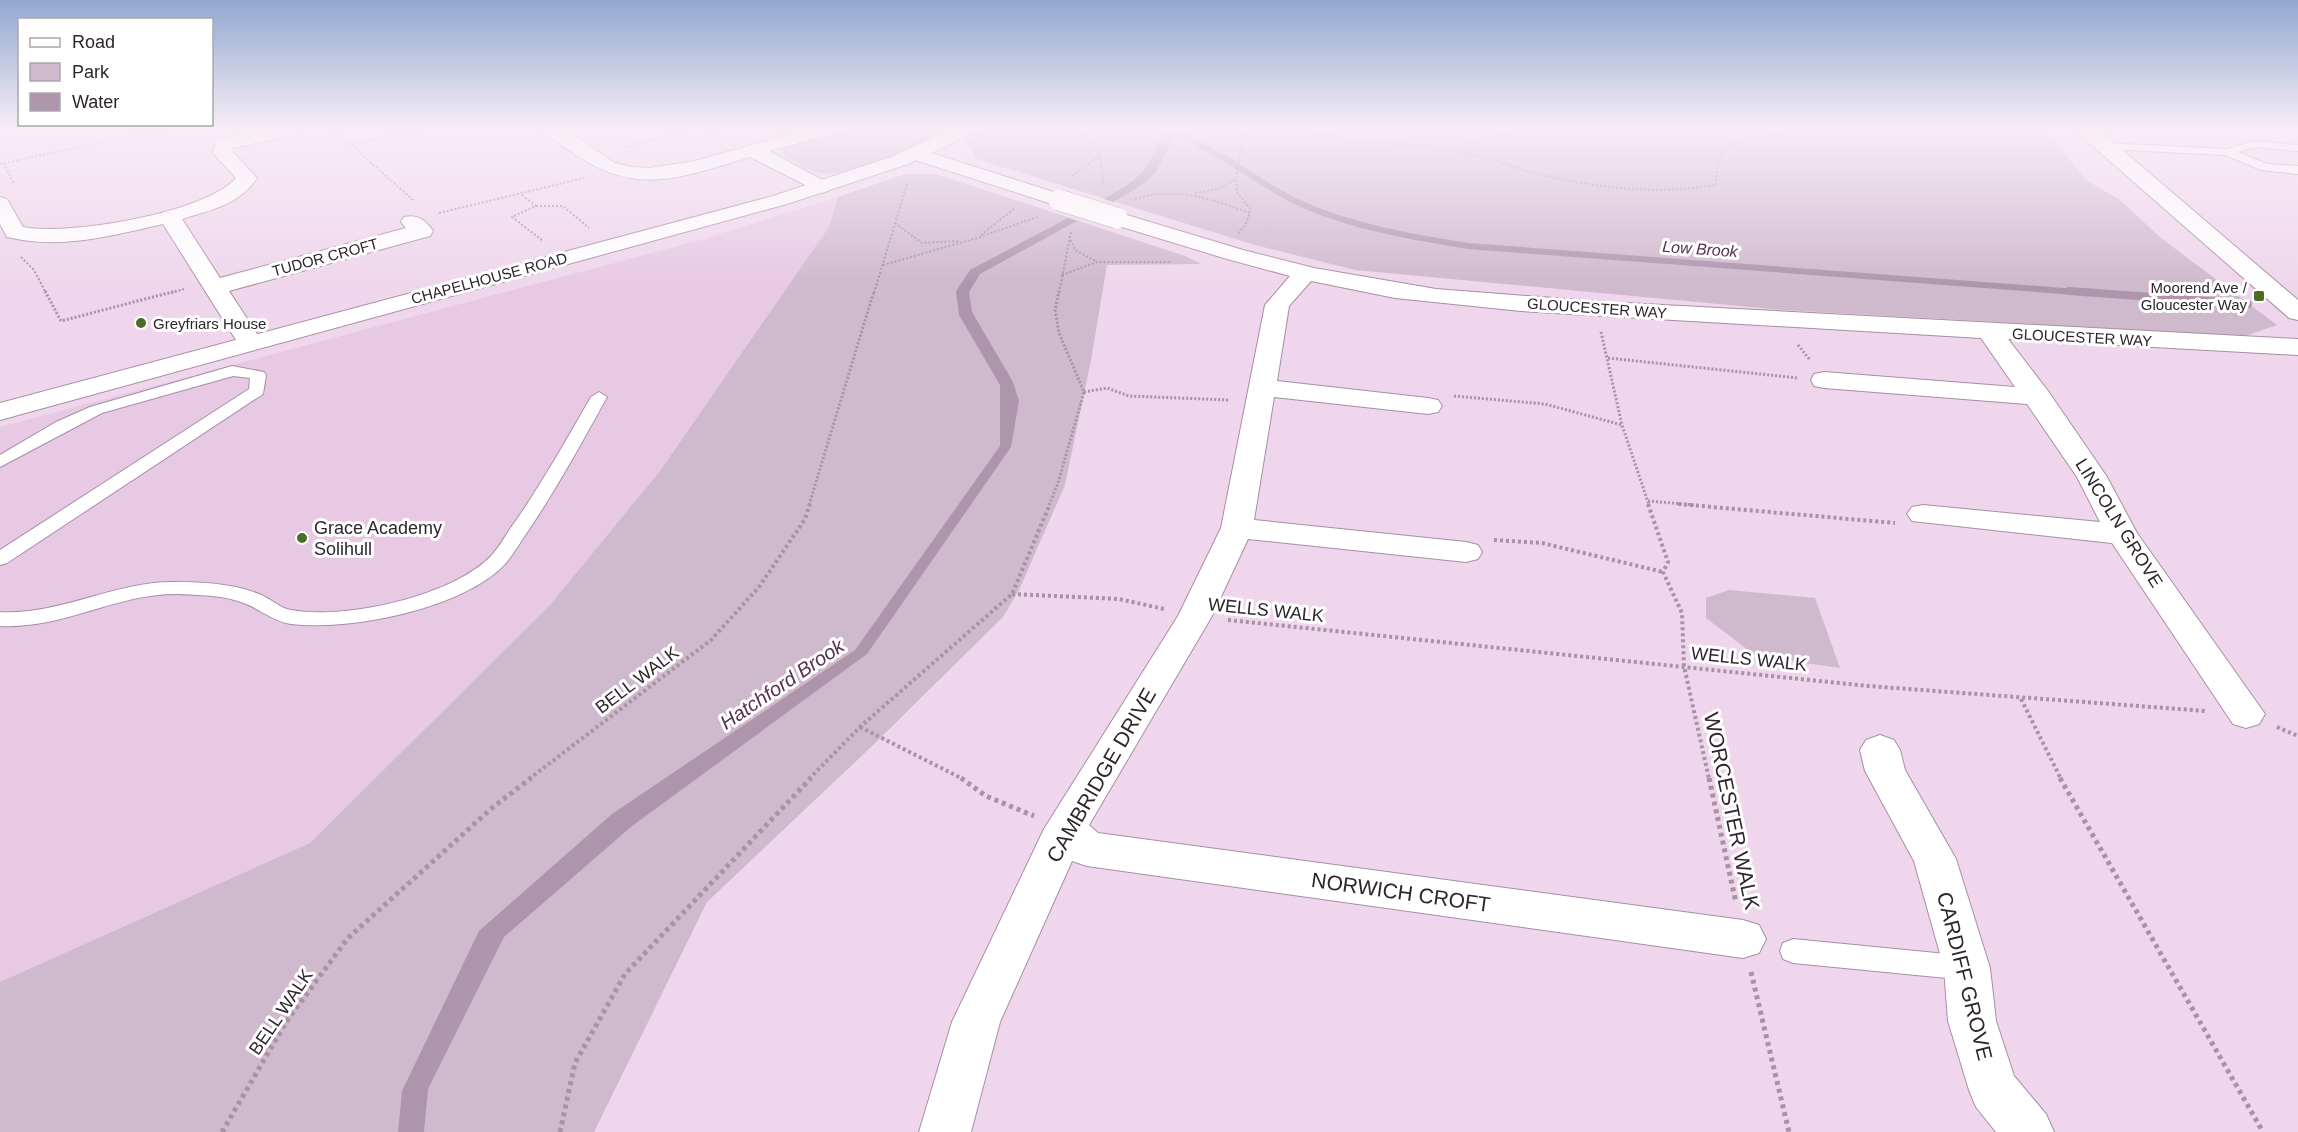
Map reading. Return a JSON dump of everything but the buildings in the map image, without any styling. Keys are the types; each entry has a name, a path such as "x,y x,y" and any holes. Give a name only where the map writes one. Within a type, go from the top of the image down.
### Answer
{"street":[{"path":"0,203 15,232 44,237 71,236 169,216 219,201 238,190 246,180"},
{"path":"806,180 821,188"},
{"name":"CHAPELHOUSE ROAD","path":"0,412 821,188 843,180"},
{"name":"GLOUCESTER WAY","path":"998,180 1221,252 1305,274 1435,296 1990,332 2298,347"},
{"path":"2145,180 2298,313"},
{"name":"TUDOR CROFT","path":"213,284 422,231 421,214"},
{"path":"169,216 250,343"},
{"name":"CAMBRIDGE DRIVE","path":"945,1132 976,1022 1065,829 1195,616 1237,528 1277,305 1305,274"},
{"name":"LINCOLN GROVE","path":"1990,332 2092,477 2121,534 2246,714"},
{"path":"1824,380 2037,397"},
{"path":"1261,395 1428,406"},
{"path":"1923,514 2121,534"},
{"path":"1237,528 1466,552"},
{"name":"CARDIFF GROVE","path":"1881,750 1885,771 1935,859 1967,968 1972,1021 1994,1090 2028,1132"},
{"name":"NORWICH CROFT","path":"1065,829 1087,849 1743,939"}],"lane":[{"path":"0,462 62,426 96,410 232,371 258,375 257,391 0,559"},
{"path":"0,619 13,621 53,615 129,594 169,588 245,596 287,617 315,619 364,614 412,605 461,585 496,561 533,511 599,397"},
{"path":"1793,951 1967,968"}],"path":[{"path":"387,180 421,214 522,194 577,180"},
{"name":"BELL WALK","path":"222,1132 286,1022 348,938 492,808 711,640 759,587 805,519 908,180"},
{"path":"1096,190 1106,185 1105,180"},
{"path":"1193,193 1221,188 1235,180"},
{"path":"1221,252 1245,226 1251,210 1237,192 1236,180"},
{"path":"1573,180 1626,187 1698,189 1716,185 1716,180"},
{"path":"1131,201 1148,194 1169,191 1193,193 1250,213"},
{"path":"522,194 536,206"},
{"path":"547,244 512,217 536,206 563,206 594,232"},
{"path":"895,223 922,243 944,243 977,238 1017,206"},
{"path":"883,265 977,238 1038,217"},
{"path":"560,1132 575,1063 625,974 860,727 1012,594 1058,483 1084,392 1059,333 1055,310 1069,236 1075,250 1097,262"},
{"path":"19,255 34,270 61,321 213,284"},
{"path":"1061,275 1097,262 1175,261"},
{"name":"WORCESTER WALK","path":"1595,308 1622,425 1668,562 1664,572 1682,613 1684,666 1743,939 1789,1132"},
{"path":"1779,319 1824,380"},
{"path":"1608,358 1824,380"},
{"path":"1084,392 1107,388 1129,396 1261,395"},
{"path":"1428,406 1442,395 1533,403 1622,425"},
{"path":"1648,501 1915,525 1923,514"},
{"path":"1466,552 1495,539 1542,543 1664,572"},
{"name":"WELLS WALK","path":"1012,594 1119,599 1195,616 1868,686 2246,714 2298,736"},
{"path":"2021,699 2062,781 2263,1132"},
{"path":"860,727 956,774 986,796 1065,829"}],"shaded area":[{"name":"Grace Academy Solihull","path":"838,197 829,227 660,471 550,605 310,843 0,982 0,427 704,239"}],"green space":[{"path":"888,180 954,180 1185,256 1201,264 1107,265 1091,360 1065,485 1019,590 1003,617 870,748 707,902 594,1132 0,1132 0,982 310,843 550,605 660,471 829,227 838,197"},
{"path":"1044,180 2086,180 2120,200 2161,238 2277,325 2245,336 1784,310 1355,270 1255,245"},
{"path":"1729,590 1815,598 1840,668 1756,656 1706,618 1706,598"}],"water":[{"path":"1134,180 1148,180 1113,202 1104,199"},
{"path":"1068,218 1077,221 980,274 969,292 972,312 1013,382 1019,401 1011,447 867,654 632,826 504,937 428,1089 424,1132 398,1132 402,1091 479,931 612,814 855,650 1000,446 1000,385 959,315 956,291 970,270"}],"waterway":[{"name":"Low Brook","path":"1259,180 1299,203 1340,219 1382,230 1468,246 2090,293"},
{"name":"Low Brook","path":"2069,291 2248,304"}],"place":[{"name":"Moorend Ave / Gloucester Way","path":"2259,296"},
{"name":"Greyfriars House","path":"141,323"},
{"name":"Grace Academy Solihull","path":"302,538"}],"water label":[{"name":"Hatchford Brook","path":"782,684"}]}
